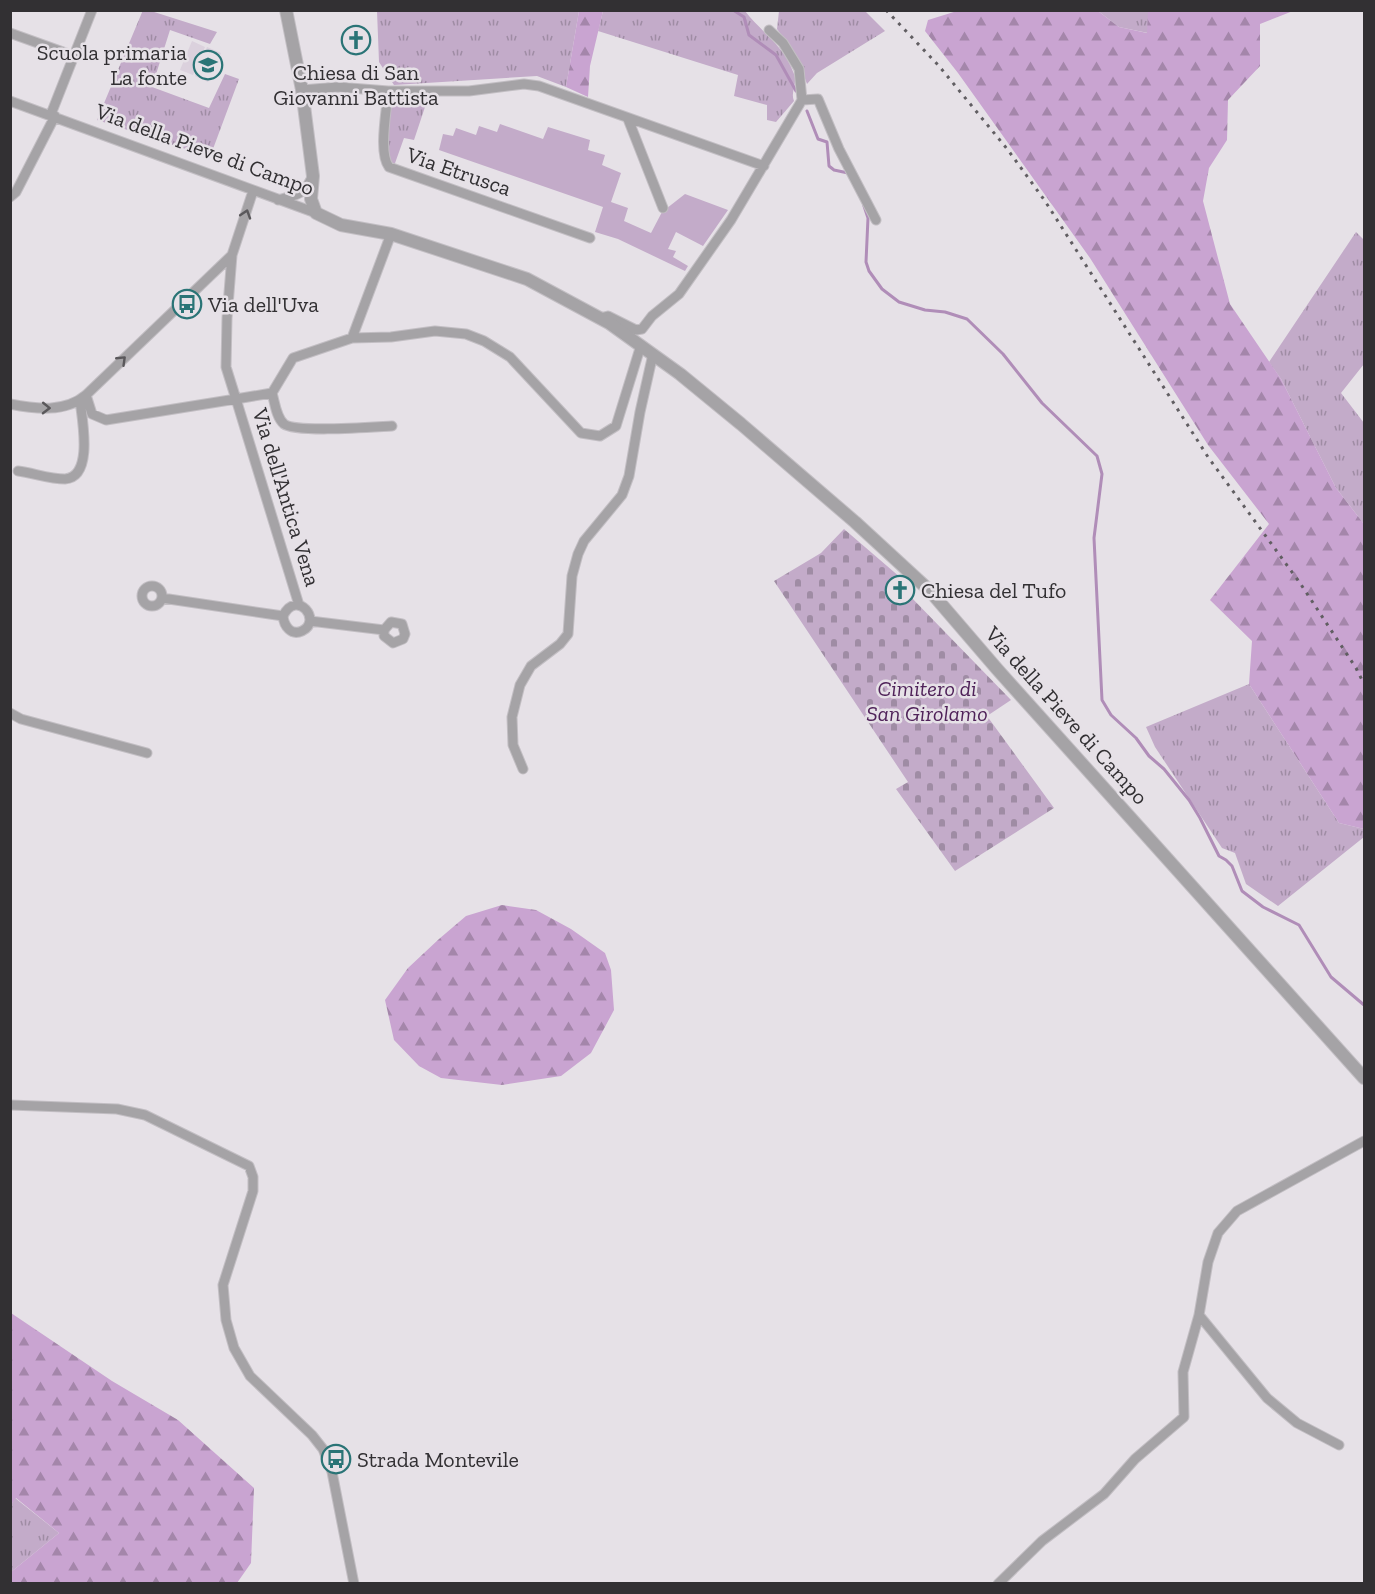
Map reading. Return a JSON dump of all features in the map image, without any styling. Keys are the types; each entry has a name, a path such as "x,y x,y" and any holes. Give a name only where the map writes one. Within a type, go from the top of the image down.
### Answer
{"street":[{"path":"10,197 16,192 53,115 92,10"},
{"name":"Via della Pieve di Campo","path":"286,10 302,90 312,176 312,199 316,213"},
{"path":"769,30 783,43 799,69 802,100 818,99 839,149 876,220"},
{"path":"10,33 74,56"},
{"path":"302,90 338,87 388,91 469,91 524,84 539,86 764,166"},
{"name":"Via Etrusca","path":"388,91 384,161 389,167 590,238"},
{"name":"Via della Pieve di Campo","path":"600,318 608,316 636,330 642,329 652,316 679,294 731,220 802,100"},
{"name":"Via della Pieve di Campo","path":"10,101 231,181 316,213 341,225 391,234 526,279 600,318 641,345 786,462 930,591 997,669 1365,1078"},
{"path":"628,119 663,208"},
{"path":"277,200 299,194 307,189 312,176"},
{"path":"83,397 92,414 106,420 236,399 226,367 232,255 253,191"},
{"path":"352,338 391,234"},
{"path":"10,404 29,408 56,408 83,397 232,255"},
{"name":"Via dell'Antica Vena","path":"299,605 236,399 272,393 294,358 352,338 391,337 435,331 466,334 484,341 510,357 581,433 600,436 616,426 641,345"},
{"path":"523,769 513,745 512,717 520,685 531,666 568,634 572,576 578,554 585,541 622,495 629,476 653,354"},
{"path":"272,393 279,417 285,425 292,427 307,429 392,426"},
{"path":"18,471 63,479 74,477 81,468 84,448 83,397"},
{"name":"Via dell'Antica Vena","path":"162,598 283,616"},
{"name":"Via dell'Antica Vena","path":"299,605 305,608 310,621 307,628 301,632 294,632 287,629 283,623 283,616 286,610 299,605"},
{"name":"Via dell'Antica Vena","path":"310,621 384,630"},
{"path":"10,712 21,719 147,753"},
{"path":"10,1105 117,1109 145,1115 249,1166 254,1191 223,1285 226,1320 234,1348 250,1376 323,1449 332,1472 354,1584"},
{"path":"998,1584 1042,1541 1104,1494 1135,1459 1184,1417 1183,1372 1199,1316 1208,1262 1218,1233 1237,1211 1365,1141"},
{"path":"1199,1316 1267,1398 1297,1423 1339,1445"}],"shaded area":[{"path":"192,41 205,47 193,75 180,70"},
{"name":"Scuola primaria La fonte","path":"207,47 221,53 208,82 195,76"}],"green space":[{"path":"143,10 217,32 210,44 170,30 152,87 209,108 225,74 239,79 210,157 97,120"},
{"path":"864,10 885,31 817,73 807,84 796,55 777,29 779,11"},
{"path":"377,11 579,11 566,87 537,76 394,85 379,62"},
{"path":"579,11 603,11 590,66 588,97 566,87"},
{"path":"603,11 745,11 779,47 790,64 795,77 794,101 776,122 767,120 767,105 734,96 738,75 598,31"},
{"path":"957,11 1098,11 1119,27 1147,33 1148,11 1293,11 1260,24 1260,66 1228,100 1227,140 1209,168 1203,201 1230,304 1281,379 1336,488 1364,524 1364,829 1339,823 1249,684 1252,641 1210,600 1269,524 1208,445 1090,258 958,73 925,31 928,20"},
{"path":"1098,11 1148,11 1148,33 1119,27"},
{"path":"429,95 414,140 404,138 394,166 386,157 392,96"},
{"path":"500,124 543,139 548,127 590,140 588,150 605,155 602,165 621,173 611,202 628,208 624,221 651,233 662,212 685,194 728,210 703,246 676,232 668,249 676,251 673,257 688,266 685,271 618,239 595,232 603,207 439,150 443,134 453,136 456,128 476,135 479,126 497,132"},
{"path":"1356,232 1364,240 1364,364 1341,393 1364,423 1364,524 1336,488 1281,379 1269,362"},
{"name":"Cimitero di San Girolamo","path":"844,529 901,578 885,592 896,604 908,594 1011,700 987,716 1054,808 955,871 896,789 908,782 774,581 821,553"},
{"path":"1249,684 1339,823 1364,829 1364,837 1278,906 1246,884 1235,853 1222,848 1155,747 1146,727"},
{"path":"502,905 536,910 571,929 605,953 611,970 614,1010 591,1053 561,1076 502,1085 441,1078 419,1066 394,1040 385,1000 408,968 466,916"},
{"path":"11,1313 112,1381 178,1420 254,1488 251,1563 237,1583 11,1583 11,1572 59,1533 16,1498 11,1505"},
{"path":"15,1498 59,1533 11,1572 11,1505"}],"waterway":[{"path":"733,10 744,17 749,35 776,55 796,91"},
{"path":"807,111 818,139 827,142 829,166 834,170 848,173"},
{"path":"864,206 868,218 866,262 869,271 882,289 899,302 967,319 1003,354 1042,403 1097,456 1102,474 1094,538 1102,700 1111,715 1136,738 1149,756 1164,769 1189,800 1219,856 1232,866 1242,891 1263,907 1299,925 1331,977 1364,1005"}],"railway":[{"path":"886,10 939,66 1008,150 1045,201 1208,457 1300,583 1356,668 1364,684"}],"place":[{"name":"Chiesa di San Giovanni Battista","path":"356,40"},
{"name":"Scuola primaria La fonte","path":"208,65"},
{"name":"Via dell'Uva","path":"187,304"},
{"name":"Chiesa del Tufo","path":"900,590"},
{"name":"Strada Montevile","path":"336,1459"}]}
